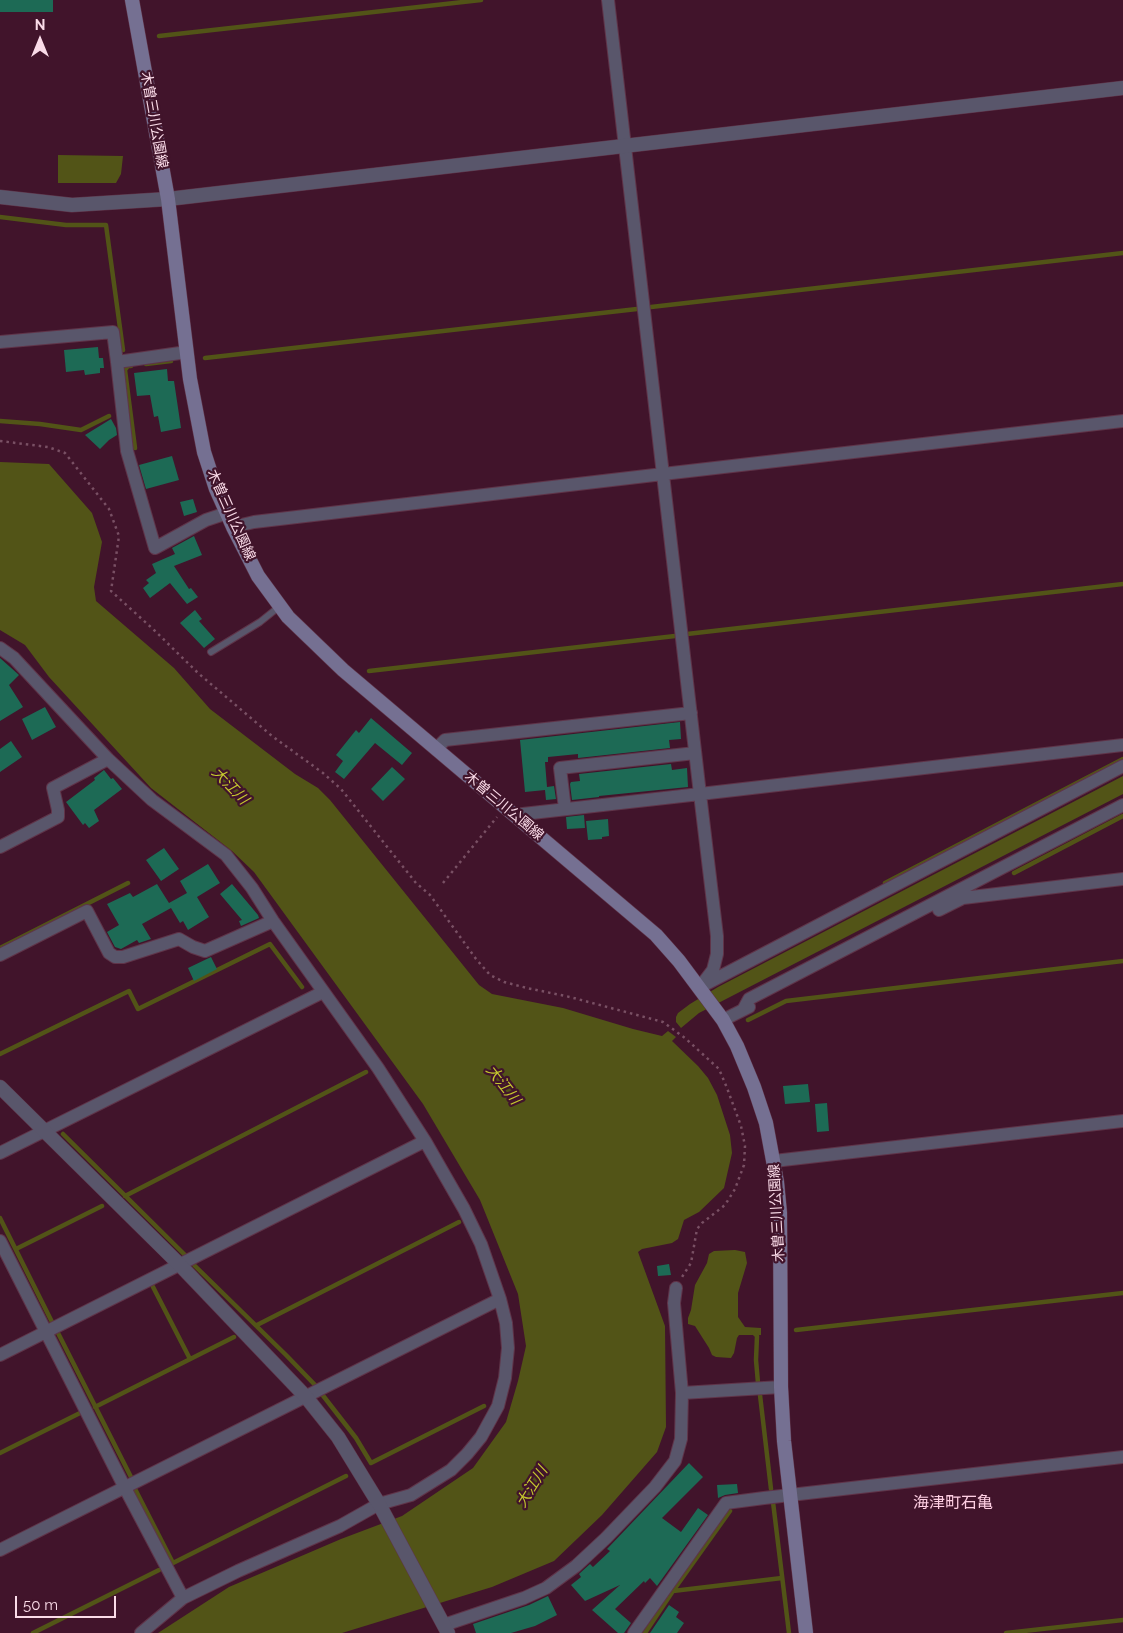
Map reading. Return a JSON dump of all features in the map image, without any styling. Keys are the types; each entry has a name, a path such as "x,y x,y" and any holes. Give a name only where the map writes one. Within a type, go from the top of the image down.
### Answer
{"main road":[{"name":"木曽三川公園線","path":"132,0 168,199 187,352 204,452 216,489 232,527 258,576 288,617 343,670 656,935 679,961 719,1015 737,1046 754,1086 766,1123 774,1160 780,1213 781,1387 790,1496 806,1633"}],"street":[{"path":"608,0 717,936 717,954 713,970 701,989"},
{"path":"0,197 72,205 168,199 1123,88"},
{"path":"0,342 113,332 127,452 155,548 206,520 227,513"},
{"path":"117,362 187,352"},
{"path":"232,527 254,522 1123,421"},
{"path":"0,648 14,658 108,759 152,800 226,855 252,888 272,921 378,1068 425,1141 464,1209 481,1244 500,1299 506,1323 508,1348 505,1378 498,1406 481,1437 450,1470 411,1495 238,1571 184,1598 141,1633"},
{"path":"436,749 445,740 691,713"},
{"path":"509,811 565,809 1123,745"},
{"path":"565,809 560,768 695,753"},
{"path":"0,847 58,817 53,788 108,759"},
{"path":"701,989 1123,766"},
{"path":"743,1010 749,1000 1123,805"},
{"path":"719,1015 743,1010 963,898 1123,879"},
{"path":"0,955 87,911 109,953 115,957 123,957 179,939 193,947 205,950 272,921"},
{"path":"0,1153 323,992"},
{"path":"0,1087 180,1265 306,1396 338,1437 381,1508 444,1624 524,1598 546,1588 576,1566 606,1538 655,1487 675,1461 682,1439 682,1393 674,1303 676,1288"},
{"path":"774,1160 1123,1121"},
{"path":"0,1355 425,1141"},
{"path":"0,1241 125,1488 184,1598"},
{"path":"0,1550 500,1299"},
{"path":"682,1393 781,1387"},
{"path":"634,1633 726,1504 1123,1456"}],"lane":[{"path":"211,652 260,622 280,606"}],"path":[{"path":"0,442 48,447 66,453 109,508 119,536 111,591 198,673 272,736 323,773 341,789 416,883 430,896 490,975 504,982 570,997 663,1022 685,1038 718,1069 742,1126 745,1146 744,1165 735,1189 725,1204 697,1229 691,1262 676,1288"},
{"path":"443,883 509,811"}],"water":[{"path":"58,155 123,156 121,174 116,183 58,183"},
{"name":"大江川","path":"0,462 49,464 92,513 102,542 94,587 96,601 174,668 210,709 295,774 318,788 330,800 479,985 492,994 563,1008 633,1029 662,1036 668,1031 676,1037 672,1041 708,1078 717,1095 730,1135 732,1153 724,1188 699,1212 684,1220 678,1239 672,1243 642,1249 638,1252 665,1326 666,1427 657,1452 602,1515 554,1561 492,1587 342,1633 158,1633 229,1587 341,1539 402,1516 473,1468 506,1422 526,1346 518,1294 480,1200 423,1104 254,872 232,851 151,788 49,677 25,645 0,630"},
{"path":"1123,776 1123,794 699,1013 681,1028 676,1022 678,1013 718,987"},
{"path":"735,1250 745,1252 747,1263 738,1293 738,1317 745,1327 761,1328 761,1335 739,1335 731,1358 716,1357 712,1355 695,1326 688,1324 688,1318 695,1285 707,1263 709,1254 714,1251"}],"building":[{"path":"0,0 53,0 53,12 0,12"},
{"path":"98,347 99,358 103,358 104,368 100,368 100,373 85,375 84,370 66,372 64,350"},
{"path":"167,369 168,381 174,381 181,428 161,432 158,416 154,417 150,395 137,396 134,373"},
{"path":"111,419 116,428 117,435 100,449 85,435"},
{"path":"172,456 179,480 146,489 139,465"},
{"path":"193,499 197,512 184,516 180,502"},
{"path":"194,536 202,555 174,566 189,589 191,588 198,597 187,604 170,583 150,598 143,588 149,583 146,580 156,573 152,564 175,554 172,548"},
{"path":"195,610 202,619 199,621 215,639 204,648 180,623"},
{"path":"0,658 19,675 9,685 23,707 0,721"},
{"path":"45,707 56,727 32,740 22,719"},
{"path":"371,718 412,753 402,765 375,743 344,779 335,772 343,761 336,755 356,730 359,733"},
{"path":"680,722 681,739 669,740 670,748 578,758 578,754 548,757 548,762 545,762 547,787 554,786 556,799 546,800 545,790 525,792 520,740"},
{"path":"11,741 22,757 0,772 0,749"},
{"path":"671,764 672,770 687,768 688,787 572,800 570,784 571,782 580,781 579,774"},
{"path":"392,767 405,779 383,801 371,789"},
{"path":"104,770 122,789 94,810 99,821 89,828 85,823 83,825 66,802 95,780 94,778"},
{"path":"584,815 585,828 567,829 566,817"},
{"path":"608,819 609,836 602,837 602,839 588,840 586,821"},
{"path":"164,848 179,869 161,881 146,860"},
{"path":"208,864 220,883 197,897 209,917 188,930 183,921 180,923 171,908 142,924 151,939 139,943 137,940 121,949 115,947 107,932 119,925 107,904 130,893 133,897 157,884 169,903 187,893 180,881"},
{"path":"232,884 259,918 241,926 239,921 242,920 220,894"},
{"path":"211,957 217,969 194,981 188,968"},
{"path":"808,1084 810,1102 785,1104 783,1086"},
{"path":"827,1103 829,1131 817,1132 815,1104"},
{"path":"669,1264 671,1275 658,1276 657,1266"},
{"path":"689,1463 703,1477 662,1518 681,1532 698,1508 708,1515 657,1586 650,1578 645,1583 644,1581 615,1609 631,1623 624,1633 618,1633 592,1610 620,1585 585,1601 571,1585 581,1577 579,1574 590,1564 593,1567 610,1551 607,1549"},
{"path":"737,1484 738,1493 718,1498 717,1485"},
{"path":"548,1596 557,1615 535,1626 511,1633 476,1633 473,1624 529,1605"},
{"path":"669,1605 679,1612 676,1617 684,1623 677,1633 650,1633"}],"waterway":[{"path":"159,36 481,0"},
{"path":"0,217 66,225 106,225 123,350"},
{"path":"651,307 1123,253"},
{"path":"205,358 637,309"},
{"path":"146,364 171,361"},
{"path":"131,366 128,366 125,370 135,448"},
{"path":"0,421 81,430 109,416"},
{"path":"687,634 1123,584"},
{"path":"369,671 675,636"},
{"path":"885,883 1123,759"},
{"path":"1014,873 1123,816"},
{"path":"0,948 128,883"},
{"path":"0,1054 129,991 138,1009 270,944 302,987"},
{"path":"748,1020 786,1001 1123,961"},
{"path":"125,1196 366,1072"},
{"path":"63,1134 188,1258"},
{"path":"16,1249 102,1206"},
{"path":"0,1218 53,1324"},
{"path":"257,1325 459,1222"},
{"path":"193,1264 317,1387"},
{"path":"151,1283 190,1359"},
{"path":"796,1330 1123,1293"},
{"path":"57,1331 132,1479"},
{"path":"753,1332 757,1336 756,1360 758,1383"},
{"path":"95,1407 234,1337"},
{"path":"321,1393 356,1438 371,1463 484,1406"},
{"path":"760,1395 771,1489"},
{"path":"0,1453 80,1413"},
{"path":"134,1487 173,1563 346,1476"},
{"path":"773,1502 789,1633"},
{"path":"730,1511 673,1591 782,1578"},
{"path":"33,1633 159,1570"},
{"path":"645,1633 673,1591"},
{"path":"1006,1633 1123,1620"}],"district":[{"name":"海津町石亀","path":"953,1503"}]}
